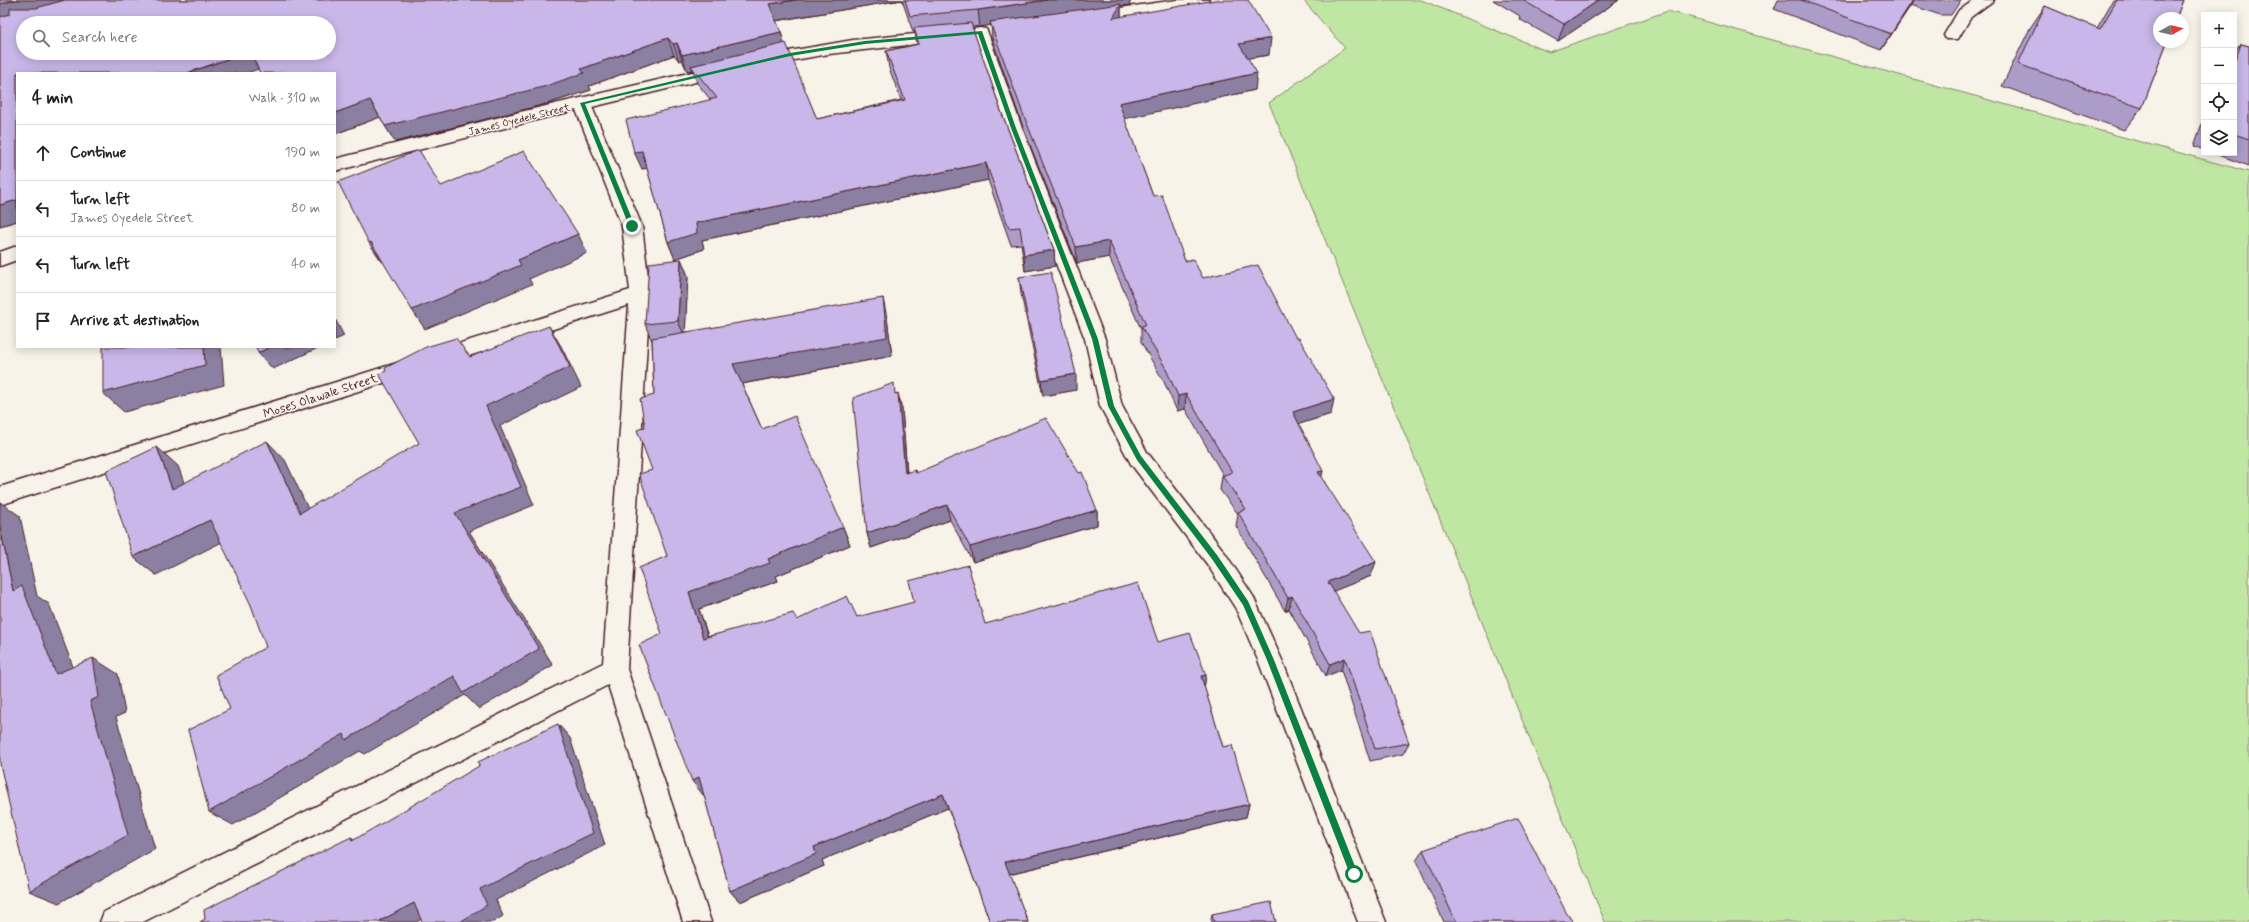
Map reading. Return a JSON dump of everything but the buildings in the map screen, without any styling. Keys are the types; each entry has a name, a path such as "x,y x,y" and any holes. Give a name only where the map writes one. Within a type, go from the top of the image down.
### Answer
{"street":[{"path":"1073,20 1167,7 1201,0"},
{"path":"1952,35 1965,14 1986,0"},
{"name":"James Oyedele Street","path":"336,165 582,103 790,54 865,43 988,31 1013,128 1095,339 1111,406 1139,458 1215,557 1245,603 1270,660 1372,922"},
{"path":"582,103 632,226 640,294 615,669 697,922"},
{"path":"0,259 16,253"},
{"name":"Moses Olawale Street","path":"0,496 640,294"},
{"path":"114,922 615,669"}],"green space":[{"path":"1303,0 1421,0 1549,52 1668,11 2249,172 2249,922 1605,922 1269,103 1345,48"}],"route":[{"path":"632,226 582,103 790,54 865,43 980,32 1013,128 1095,339 1111,406 1139,458 1215,557 1245,603 1270,660 1354,874"}]}
